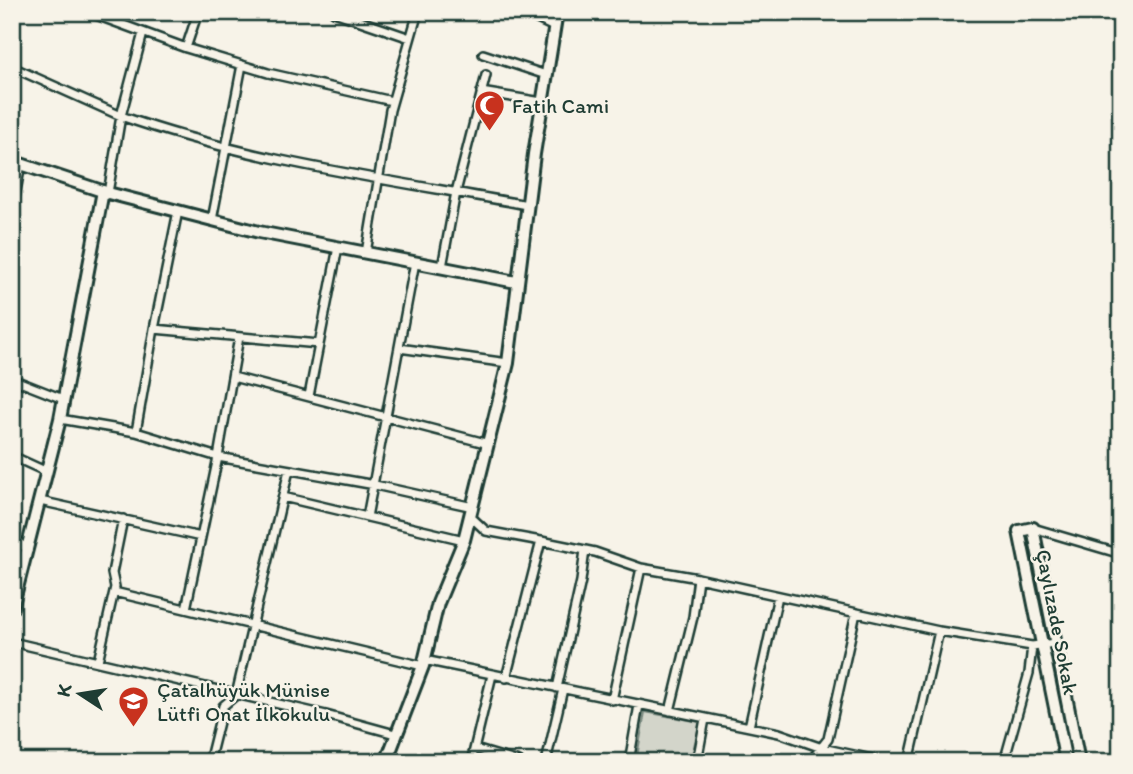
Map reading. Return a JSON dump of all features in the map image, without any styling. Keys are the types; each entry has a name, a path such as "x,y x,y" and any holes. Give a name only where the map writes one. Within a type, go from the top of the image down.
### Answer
{"street":[{"path":"88,12 186,48 268,73 392,101"},
{"path":"186,48 198,12"},
{"path":"334,12 410,38"},
{"path":"366,253 392,101 418,12"},
{"path":"523,12 554,27"},
{"path":"386,762 424,663 438,603 464,540 508,363 516,282 557,12"},
{"path":"12,608 60,419 121,116 143,33"},
{"path":"483,54 547,75"},
{"path":"212,220 242,65"},
{"path":"12,67 121,116 157,129 281,160 527,205"},
{"path":"442,267 456,192 486,75"},
{"path":"481,92 542,102"},
{"path":"12,214 17,163 105,192 259,232 516,282"},
{"path":"136,432 178,211"},
{"path":"309,396 338,247"},
{"path":"367,517 415,262"},
{"path":"154,329 319,344"},
{"path":"186,609 218,457 239,337"},
{"path":"399,348 508,363"},
{"path":"233,377 489,444"},
{"path":"12,379 64,399"},
{"path":"60,419 136,432 218,457 374,485 472,512 486,531 585,550 641,568 939,631 1037,646 1055,643"},
{"path":"12,456 47,471"},
{"path":"209,762 223,706 236,695 289,470"},
{"path":"283,497 464,540"},
{"path":"40,501 201,537"},
{"path":"98,661 114,592 112,573 123,519"},
{"path":"1033,528 1121,554"},
{"name":"Çaylızade Sokak","path":"1066,762 1037,646 1019,531 1033,528 1079,762"},
{"path":"12,536 28,551"},
{"path":"506,678 541,541"},
{"path":"546,762 585,550"},
{"path":"612,700 641,568"},
{"path":"670,712 693,617 698,578"},
{"path":"114,592 424,663 779,733 822,748 886,762"},
{"path":"749,727 779,596"},
{"path":"810,762 828,739 856,613"},
{"path":"909,762 939,631"},
{"path":"12,642 395,734"},
{"path":"1004,762 1037,646"},
{"path":"471,762 492,675"},
{"path":"629,762 639,705"},
{"path":"694,762 699,751 705,719"},
{"path":"474,749 519,762"}],"shaded area":[{"path":"645,712 700,722 688,762 636,762"}],"place":[{"name":"Fatih Cami","path":"489,133"},
{"name":"Çatalhüyük Münise Lütfi Onat İlkokulu","path":"134,729"}]}
